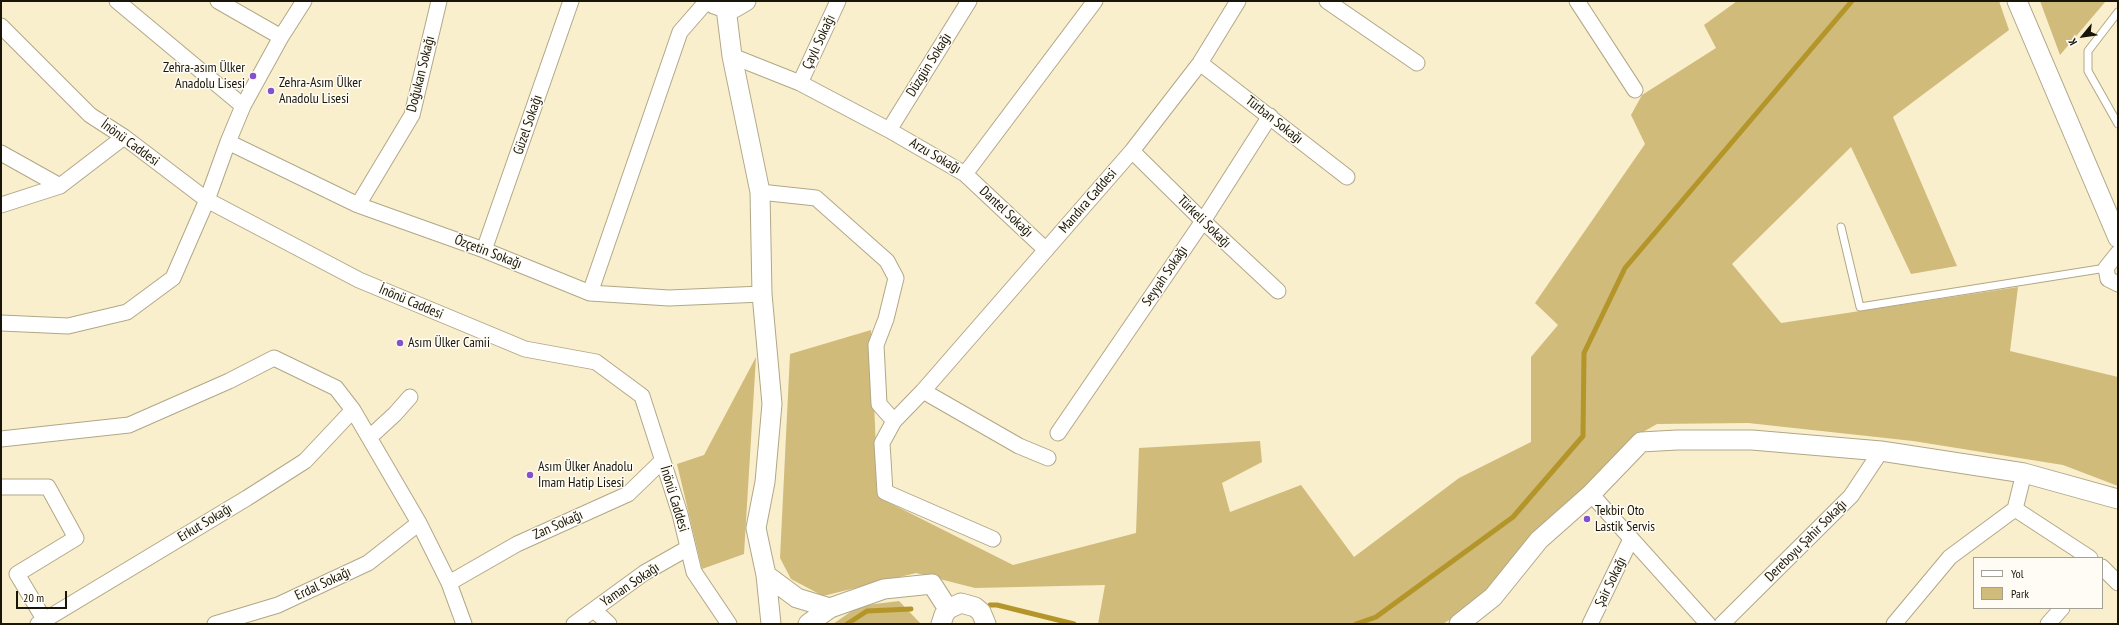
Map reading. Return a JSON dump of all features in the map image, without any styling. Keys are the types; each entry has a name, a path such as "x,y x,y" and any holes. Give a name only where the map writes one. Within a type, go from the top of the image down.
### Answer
{"street":[{"path":"117,1 243,106"},
{"path":"218,1 281,37"},
{"path":"1,323 68,326 127,312 173,278 207,200 243,106 281,37 304,1"},
{"name":"Doğukan Sokağı","path":"358,205 412,115 440,1"},
{"name":"Güzel Sokağı","path":"484,250 571,1"},
{"path":"714,3 734,8 746,1"},
{"name":"Çaylı Sokağı","path":"800,83 838,1"},
{"name":"Düzgün Sokağı","path":"889,130 969,1"},
{"name":"Arzu Sokağı","path":"732,56 800,83 889,130 965,174 1095,1"},
{"name":"Mandıra Caddesi","path":"994,539 885,492 882,443 894,421 923,391 1132,150 1200,62 1238,1"},
{"path":"1327,1 1416,63"},
{"path":"1577,1 1635,90"},
{"path":"2017,1 2118,238"},
{"path":"714,3 732,56 760,192 762,294 772,404 765,482 756,528 775,623"},
{"path":"590,293 680,32 714,3"},
{"name":"İnönü Caddesi","path":"1,26 90,115 124,136 207,200 359,280 517,346 525,349 596,362 642,396 680,514 694,572 729,624"},
{"name":"Türban Sokağı","path":"1200,62 1347,177"},
{"name":"Seyyah Sokağı","path":"1058,433 1203,221 1270,116"},
{"path":"1,204 60,186 124,136"},
{"name":"Özçetin Sokağı","path":"228,142 358,205 484,250 590,293 669,298 762,294"},
{"name":"Türkeli Sokağı","path":"1132,150 1203,221 1278,291"},
{"path":"1,153 60,186"},
{"name":"Dantel Sokağı","path":"965,174 1046,250"},
{"path":"760,192 816,198 886,261 896,278 886,319 876,346 879,404 894,421"},
{"path":"2118,253 2106,268 2108,279 2118,284"},
{"path":"1,439 129,425 229,381 274,358 336,388 353,410 419,523 449,583 464,624"},
{"path":"923,391 1019,446 1048,458"},
{"path":"370,437 395,414 410,397"},
{"name":"Erkut Sokağı","path":"1,487 48,487 76,538 17,574 43,623 247,498 304,461 353,410"},
{"path":"1459,624 1493,597 1539,540 1591,494 1640,442 1677,440 1752,440 1881,451 2024,473 2118,499"},
{"name":"Dereboyu Şahir Sokağı","path":"1722,624 1851,496 1881,451"},
{"name":"Zan Sokağı","path":"449,583 516,544 628,494 662,460"},
{"path":"1894,624 1950,557 2015,509 2024,473"},
{"path":"1591,494 1708,624"},
{"path":"2015,509 2088,557"},
{"name":"Erdal Sokağı","path":"215,624 278,605 368,563 419,523"},
{"name":"Şair Sokağı","path":"1590,624 1631,539"},
{"name":"Yaman Sokağı","path":"574,624 644,573 688,548"},
{"path":"2103,568 2118,583"},
{"path":"766,575 797,598 830,608"},
{"path":"808,624 830,608 884,589 932,584 945,616 961,603 969,604 981,612 986,624"},
{"path":"797,598 799,624"},
{"path":"2048,624 2061,609"},
{"path":"594,610 609,624"}],"lane":[{"path":"2118,12 2088,51 2088,71 2118,124"},
{"path":"1841,227 1860,307 2106,268"}],"green space":[{"path":"1737,1 1999,1 2009,30 1893,117 1957,266 1911,274 1851,147 1732,264 1781,323 2018,287 2010,351 2118,377 2118,486 2063,465 1913,441 1748,423 1657,424 1629,440 1489,594 1443,624 1098,624 1105,585 975,588 916,573 823,596 791,579 780,558 790,354 871,330 878,497 1013,565 1136,533 1139,448 1260,441 1262,462 1222,483 1230,512 1301,485 1354,557 1459,478 1531,442 1531,357 1558,325 1535,303 1645,144 1631,115 1642,95 1716,48 1704,25"},
{"path":"2040,1 2106,1 2060,55"},
{"path":"756,357 744,554 702,569 677,464 704,455"},
{"path":"899,601 921,624 833,624 859,606"}],"waterway":[{"path":"1356,624 1376,617 1513,517 1583,436 1584,353 1625,268 1852,1"},
{"path":"990,605 997,605 1074,624"},
{"path":"847,624 867,611 911,609"}],"place":[{"name":"Zehra-asım Ülker Anadolu Lisesi","path":"253,76"},
{"name":"Zehra-Asım Ülker Anadolu Lisesi","path":"271,91"},
{"name":"Asım Ülker Camii","path":"400,343"},
{"name":"Asım Ülker Anadolu İmam Hatip Lisesi","path":"530,475"},
{"name":"Tekbir Oto Lastik Servis","path":"1587,519"}]}
